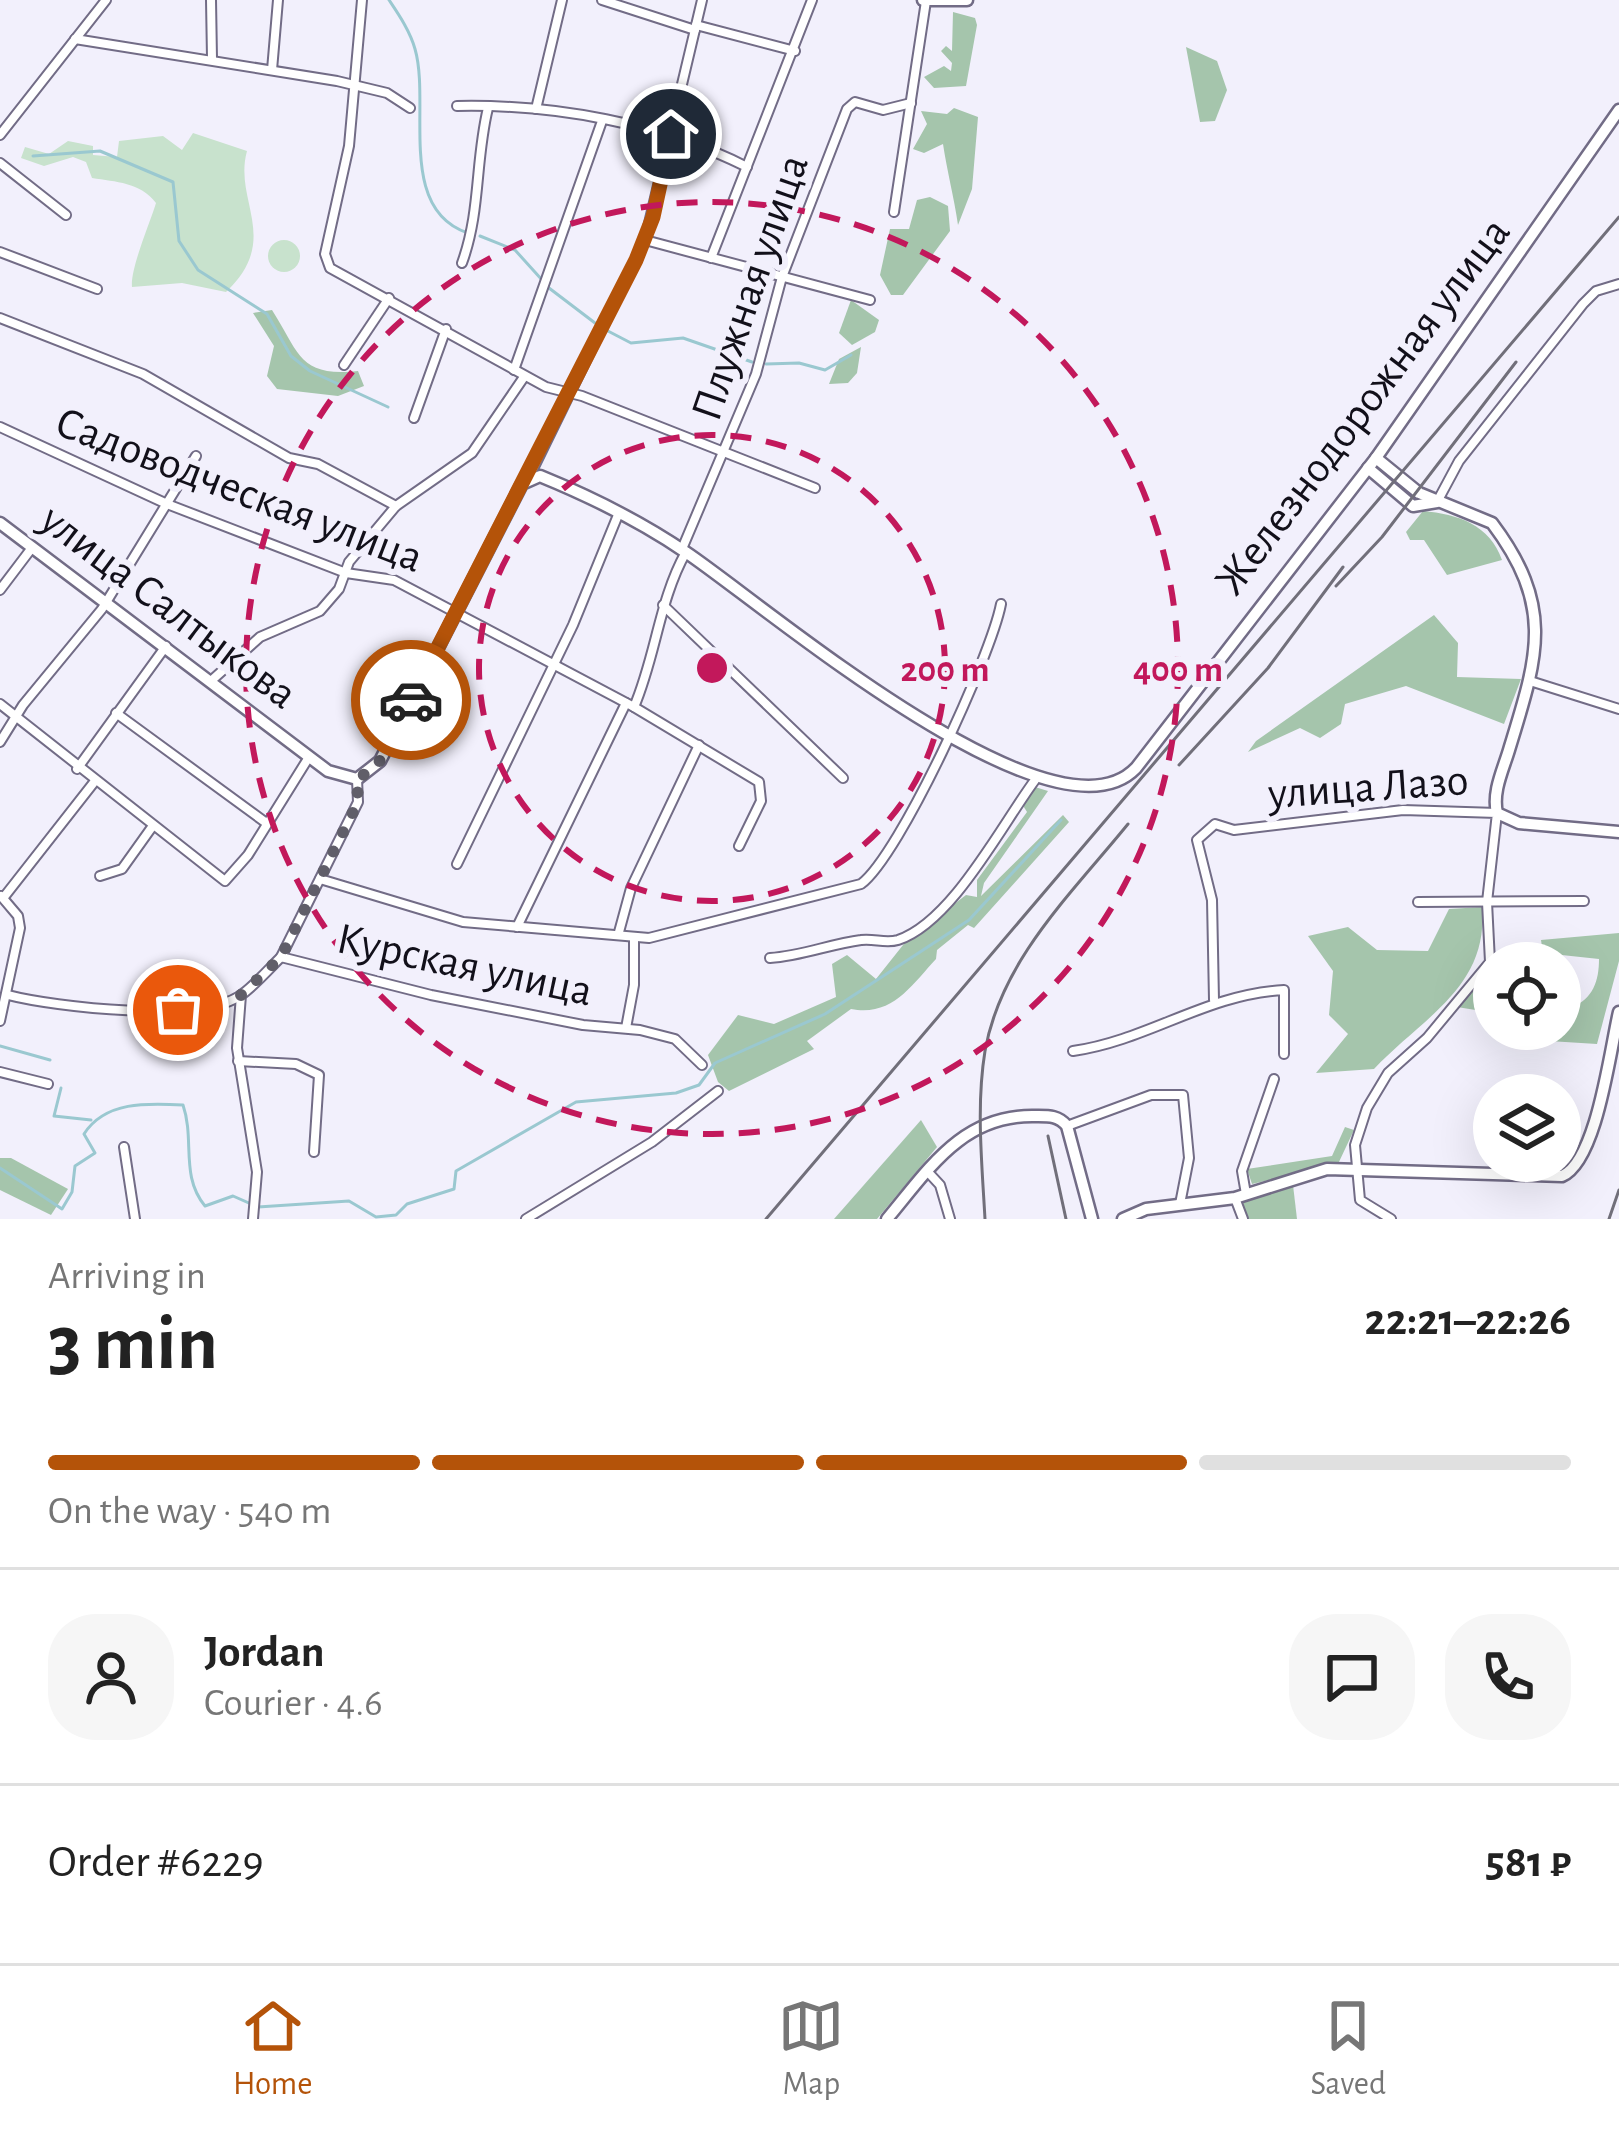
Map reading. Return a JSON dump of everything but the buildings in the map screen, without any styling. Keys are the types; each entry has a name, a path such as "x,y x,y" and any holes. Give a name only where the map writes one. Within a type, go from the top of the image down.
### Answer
{"main road":[{"path":"924,0 967,0"},
{"name":"Железнодорожная улица","path":"1035,780 1105,788 1136,768 1372,463 1619,110"},
{"path":"1372,463 1413,506 1437,502 1492,523 1537,622 1530,681 1498,786 1497,813"},
{"path":"357,779 380,760 529,477 544,477 684,551 787,628 950,734 1035,780"},
{"name":"улица Салтыкова","path":"0,523 309,757 334,774 357,779"},
{"name":"улица Лазо","path":"1497,813 1519,823 1619,832"},
{"path":"1123,1219 1180,1204 1241,1196 1305,1172 1355,1168 1551,1178 1572,1172 1589,1139 1619,1012"},
{"path":"887,1219 927,1171 975,1126 1048,1116 1067,1126 1092,1219"}],"street":[{"path":"0,135 106,0"},
{"path":"211,0 212,59"},
{"path":"272,70 278,0"},
{"path":"362,0 346,163 326,262 524,376 815,488"},
{"path":"536,109 562,0"},
{"path":"602,0 795,51"},
{"path":"529,477 645,240 702,0"},
{"path":"711,258 812,0"},
{"path":"894,212 924,0"},
{"path":"75,38 353,85 387,93 410,108"},
{"name":"Плужная улица","path":"518,927 652,665 664,604 756,374 782,278 850,103 883,110 911,103"},
{"path":"457,106 536,109 671,134 747,167"},
{"path":"463,262 478,209 477,160 488,108"},
{"path":"514,370 602,122"},
{"path":"0,163 66,215"},
{"path":"645,240 870,300"},
{"path":"0,252 98,289"},
{"path":"1437,502 1459,461 1552,341 1596,291 1619,284"},
{"path":"344,365 389,298"},
{"path":"0,318 143,374 289,458 318,464 396,506"},
{"path":"414,418 446,329"},
{"path":"212,680 260,638 320,611 396,506 472,453 524,376"},
{"name":"Садоводческая улица","path":"0,428 167,504 346,573 394,580 630,705 763,787 739,846"},
{"path":"0,742 107,601 196,456"},
{"path":"457,864 554,663 617,515"},
{"path":"0,590 31,549"},
{"path":"664,604 843,778"},
{"path":"320,879 429,916 634,937 672,936 861,884 880,864 950,734 985,658 1001,604"},
{"path":"77,769 166,646"},
{"path":"1530,681 1619,709"},
{"path":"0,704 225,881 248,855 309,757"},
{"path":"116,713 265,822"},
{"path":"686,738 692,757"},
{"path":"619,932 631,888 699,745"},
{"path":"281,957 358,802 357,779"},
{"path":"770,958 801,956 859,940 890,942 920,929 964,882 1035,780"},
{"path":"0,1021 20,922 2,896 95,781"},
{"name":"улица Лазо","path":"1214,1000 1212,900 1197,840 1215,824 1234,830 1423,809 1497,813"},
{"path":"1391,1219 1360,1199 1355,1145 1367,1108 1388,1073 1426,1038 1490,962 1487,902 1497,813"},
{"path":"100,876 122,868 152,827"},
{"path":"1418,902 1584,901"},
{"path":"626,1028 634,985 634,937"},
{"name":"Курская улица","path":"8,995 91,1011 190,1009 241,995 281,957 431,995 675,1039 702,1064"},
{"path":"1073,1051 1117,1041 1214,1000 1284,990 1284,1054"},
{"path":"241,995 238,1061 257,1172 254,1219"},
{"path":"238,1061 296,1064 319,1075 322,1095 314,1152"},
{"path":"0,1072 48,1084"},
{"path":"1243,1219 1242,1171 1274,1079"},
{"path":"526,1219 652,1142 718,1090"},
{"path":"1067,1126 1151,1095 1183,1095 1189,1158 1180,1204"},
{"path":"124,1147 135,1219"},
{"path":"927,1171 940,1185 950,1219"}],"green space":[{"path":"953,12 975,18 977,25 966,86 934,88 924,77 944,66 951,71 952,63 941,51 946,46 952,51"},
{"path":"1186,47 1217,61 1227,90 1215,121 1200,122"},
{"path":"954,108 978,117 972,189 958,225 943,144 924,153 913,149 927,124 921,111 947,114"},
{"path":"193,133 247,151 244,169 254,237 242,273 226,292 182,283 132,287 156,203 150,196 119,182 92,178 86,162 73,157 44,166 21,158 25,147 49,154 68,141 93,146 93,155 117,157 119,141 163,136 182,150"},
{"path":"930,197 948,206 950,231 903,295 891,295 880,275 890,229 909,229 917,200"},
{"path":"284,240 295,245 300,256 295,267 284,272 273,267 268,256 273,245"},
{"path":"851,300 879,320 875,332 852,345 839,333"},
{"path":"272,310 303,359 324,370 358,371 364,386 338,396 277,389 267,376 274,346 253,313"},
{"path":"861,347 857,373 848,383 829,384 839,359"},
{"path":"1423,511 1448,515 1481,530 1502,560 1447,575 1424,540 1410,540 1406,532"},
{"path":"1434,615 1458,643 1457,677 1521,679 1504,724 1406,686 1345,704 1341,724 1320,738 1300,728 1248,752 1256,741"},
{"path":"1035,787 1048,791 984,883 981,896 1063,815 1069,822 974,928 968,925 937,950 936,959 909,989 878,1008 851,1009 807,1041 814,1049 729,1091 718,1082 708,1055 738,1015 774,1024 836,997 832,964 847,955 876,979 907,940 966,895 977,897 977,880 1027,812 1022,804"},
{"path":"1482,907 1481,935 1479,942 1473,942 1473,963 1464,980 1374,1069 1316,1073 1348,1034 1329,1015 1333,971 1308,936 1348,927 1377,950 1428,951 1449,909"},
{"path":"1619,933 1619,961 1597,1044 1581,1043 1581,1001 1596,982 1599,959 1581,957 1581,942 1541,940"},
{"path":"1473,984 1473,1010 1457,1007"},
{"path":"921,1120 937,1147 877,1219 834,1219"},
{"path":"1345,1127 1354,1130 1338,1164 1252,1184 1247,1169 1332,1156"},
{"path":"0,1158 11,1158 68,1189 51,1215 0,1190"},
{"path":"1293,1185 1297,1219 1246,1219 1243,1202"}],"waterway":[{"path":"389,0 415,49 424,179 432,202 446,220 468,233"},
{"path":"33,156 100,151 173,182 179,241 198,270 267,314 291,356 310,371 388,407"},
{"path":"480,236 515,250 543,281"},
{"path":"549,288 595,323"},
{"path":"606,330 631,343 683,338 752,362"},
{"path":"766,364 799,363 825,370 851,355"},
{"path":"0,1168 62,1209 72,1192 75,1166 95,1153 84,1134 93,1123 128,1106 183,1105 190,1170 205,1206 233,1196 258,1207 349,1201 376,1217 396,1215 407,1204 454,1189 456,1171 576,1102 676,1093 699,1085 715,1063 825,1014 969,920 1061,820"},
{"path":"0,1046 50,1060"},
{"path":"61,1088 54,1116 91,1120"}],"railway":[{"path":"766,1219 1619,217"},
{"path":"1336,586 1382,537 1516,362"},
{"path":"1179,765 1268,668 1343,567"},
{"path":"985,1219 981,1093 993,1018 1042,929 1128,824"},
{"path":"1048,1136 1066,1219"},
{"path":"1609,1219 1619,1190"}],"way so far":[{"path":"178,1010 241,995 281,957 358,802 357,779 377,766 411,700"}],"route":[{"path":"411,700 636,260 653,217 671,134"}]}
